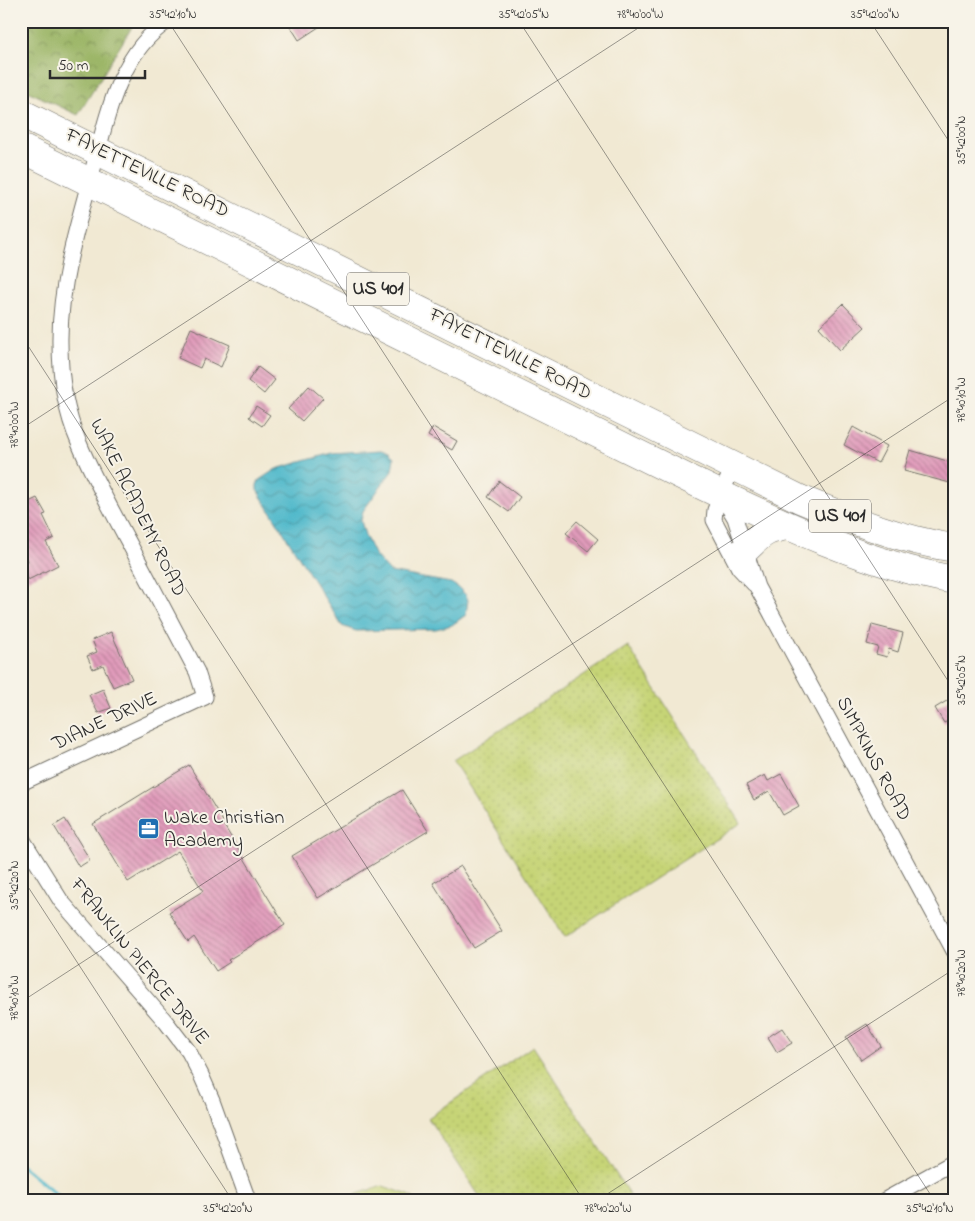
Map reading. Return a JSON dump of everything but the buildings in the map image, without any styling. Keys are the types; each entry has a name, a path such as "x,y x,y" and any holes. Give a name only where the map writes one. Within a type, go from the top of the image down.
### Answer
{"highway":[{"name":"FAYETTEVILLE ROAD","path":"21,112 800,499 842,516 891,532 938,546 954,548"},
{"name":"FAYETTEVILLE ROAD","path":"21,148 721,495 789,526 879,561 954,580"},
{"path":"745,550 769,529 789,526"}],"street":[{"name":"WAKE ACADEMY ROAD","path":"168,21 154,30 128,64 110,104 62,294 60,343 62,380 78,442 197,672 205,697"},
{"name":"SIMPKINS ROAD","path":"733,466 715,510 714,520 739,568 758,587"},
{"name":"SIMPKINS ROAD","path":"721,495 735,518 758,587 954,951"},
{"name":"DIANE DRIVE","path":"21,783 205,697"},
{"name":"FRANKLIN PIERCE DRIVE","path":"21,837 62,901 166,1022 189,1052 202,1075 212,1100 248,1200"},
{"path":"885,1200 954,1162"}],"green space":[{"path":"21,21 130,21 132,27 78,115 21,88"},
{"path":"628,646 741,823 565,937 453,761"},
{"path":"533,1046 633,1200 482,1200 428,1118"},
{"path":"383,1186 409,1195 416,1200 346,1200 360,1193"}],"water":[{"path":"381,450 389,453 394,458 392,471 363,511 361,521 365,535 374,554 390,572 451,583 466,595 468,600 466,615 452,625 436,629 356,631 342,626 257,490 259,480 276,469 332,453"}],"waterway":[{"path":"21,1165 63,1200"}],"place":[{"name":"Wake Christian Academy","path":"148,829"}]}
